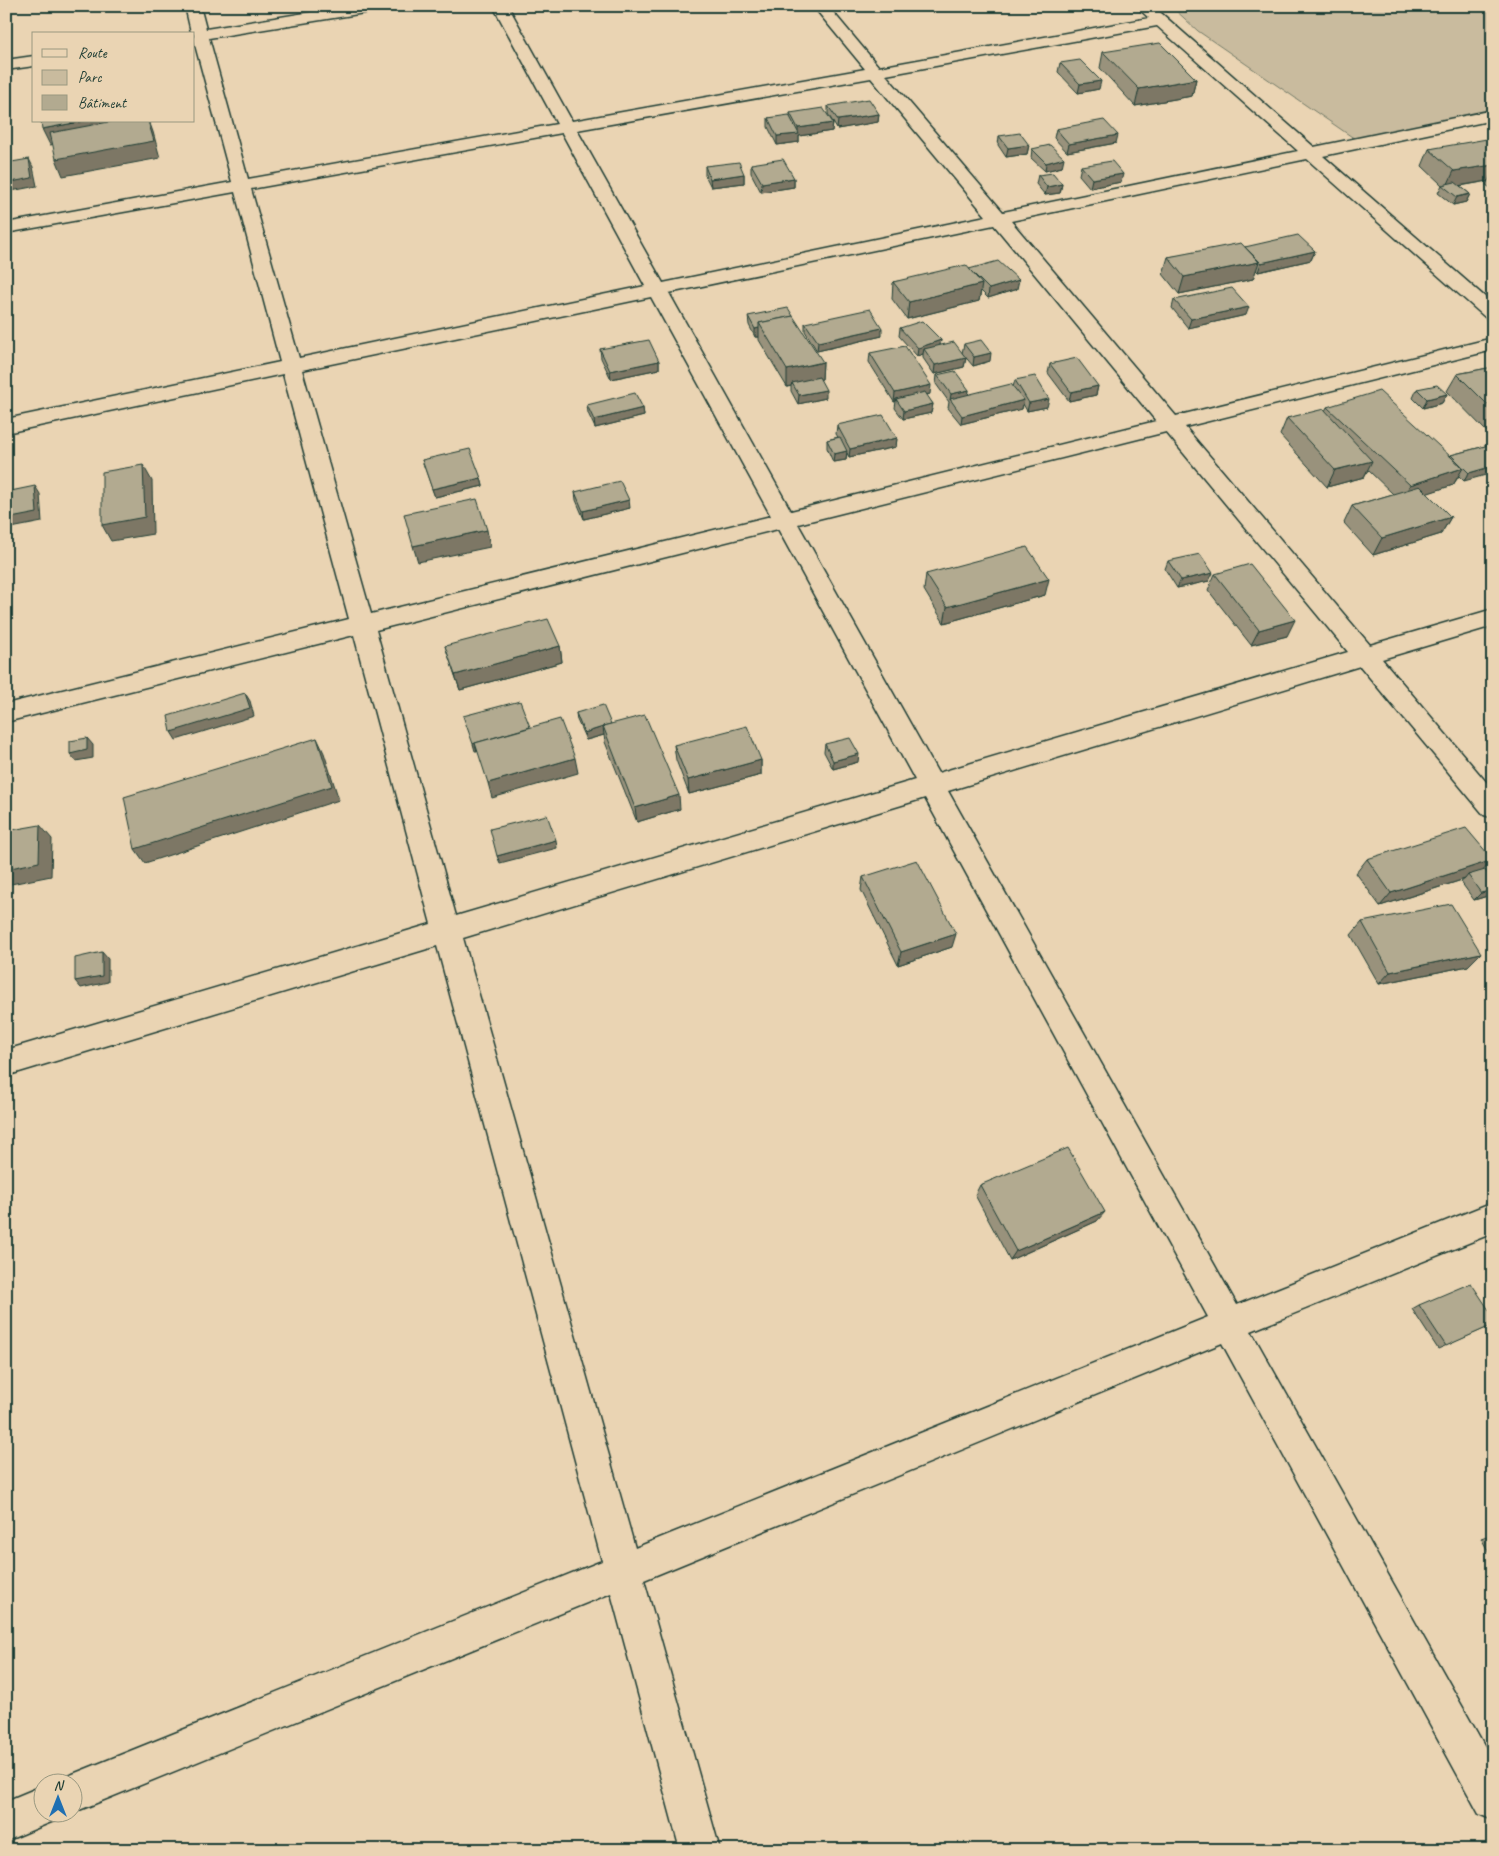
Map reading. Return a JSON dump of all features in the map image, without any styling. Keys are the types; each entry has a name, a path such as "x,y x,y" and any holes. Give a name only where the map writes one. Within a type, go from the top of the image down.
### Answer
{"street":[{"path":"192,6 197,35 291,366 700,1850"},
{"path":"197,35 377,6"},
{"path":"500,6 1228,1325 1493,1800"},
{"path":"820,6 1493,808"},
{"path":"1144,6 1493,314"},
{"path":"6,228 1160,21"},
{"path":"6,66 32,61"},
{"path":"6,426 1493,115"},
{"path":"6,713 1493,344"},
{"path":"6,1063 1493,617"},
{"path":"82,1790 1493,1217"},
{"path":"6,1821 32,1810"}],"green space":[{"path":"1171,6 1493,6 1493,110 1355,139 1198,31"}],"building":[{"path":"1160,43 1196,79 1139,89 1103,52"},
{"path":"1080,60 1101,81 1080,84 1060,63"},
{"path":"869,99 879,114 838,120 828,106"},
{"path":"823,108 833,123 798,128 790,113"},
{"path":"789,115 799,134 777,136 768,118"},
{"path":"1104,120 1118,135 1069,144 1056,129"},
{"path":"41,122 80,122 42,129"},
{"path":"109,122 148,122 154,141 56,159 50,133"},
{"path":"1020,133 1029,145 1008,148 999,136"},
{"path":"1487,139 1493,144 1493,165 1454,171 1429,149"},
{"path":"1050,145 1064,158 1046,163 1032,149"},
{"path":"29,159 32,178 6,183 6,163"},
{"path":"783,159 794,178 762,183 751,164"},
{"path":"1112,161 1123,174 1092,179 1081,166"},
{"path":"739,162 744,174 710,179 705,166"},
{"path":"1053,173 1062,184 1047,187 1038,175"},
{"path":"1455,182 1470,194 1457,197 1442,185"},
{"path":"1298,235 1315,251 1261,263 1245,247"},
{"path":"1241,243 1259,262 1184,277 1168,257"},
{"path":"998,261 1019,280 989,289 969,269"},
{"path":"966,265 982,284 909,302 893,282"},
{"path":"1232,288 1249,307 1191,319 1174,300"},
{"path":"788,308 793,316 759,323 759,328 755,329 748,316"},
{"path":"870,309 882,328 818,342 805,323"},
{"path":"793,316 823,362 787,370 759,323"},
{"path":"922,321 941,340 918,348 900,328"},
{"path":"649,340 659,361 610,371 600,349"},
{"path":"981,340 991,353 974,357 964,344"},
{"path":"954,342 966,358 935,365 924,349"},
{"path":"905,346 931,385 895,393 870,353"},
{"path":"1077,358 1098,386 1071,392 1050,364"},
{"path":"1493,367 1493,410 1457,374"},
{"path":"955,371 969,390 951,394 937,375"},
{"path":"1035,376 1049,399 1029,403 1015,380"},
{"path":"819,377 826,390 799,395 792,383"},
{"path":"1011,384 1024,400 962,416 950,399"},
{"path":"1437,385 1447,394 1427,399 1417,389"},
{"path":"1379,391 1463,468 1410,485 1327,407"},
{"path":"925,392 933,404 904,411 896,399"},
{"path":"635,393 643,408 594,420 587,405"},
{"path":"1324,409 1372,461 1335,470 1287,418"},
{"path":"883,415 897,438 850,449 837,425"},
{"path":"840,437 847,451 834,454 827,440"},
{"path":"1489,445 1493,448 1493,466 1469,473 1451,455"},
{"path":"470,449 481,478 432,489 422,460"},
{"path":"143,465 145,517 102,525 102,472"},
{"path":"620,481 629,500 583,511 575,492"},
{"path":"35,486 37,513 6,519 6,492"},
{"path":"1420,486 1451,517 1382,538 1352,506"},
{"path":"477,499 487,530 413,546 404,514"},
{"path":"1027,547 1049,579 947,607 926,574"},
{"path":"1200,554 1213,573 1181,580 1168,561"},
{"path":"1250,564 1295,620 1259,630 1215,574"},
{"path":"548,619 560,646 455,675 445,646"},
{"path":"245,693 250,708 171,732 168,716"},
{"path":"520,701 530,727 473,744 463,716"},
{"path":"603,705 611,724 584,733 576,713"},
{"path":"645,715 679,795 635,808 603,726"},
{"path":"560,719 575,758 488,783 475,743"},
{"path":"747,726 761,760 688,780 674,745"},
{"path":"87,738 87,750 70,754 70,741"},
{"path":"317,738 332,786 135,849 124,797"},
{"path":"850,738 859,754 833,761 825,744"},
{"path":"547,815 556,840 497,856 490,829"},
{"path":"40,825 39,862 6,869 6,831"},
{"path":"1466,828 1493,860 1391,893 1367,859"},
{"path":"917,860 956,934 901,952 863,877"},
{"path":"1485,870 1493,881 1493,890 1481,893 1468,875"},
{"path":"1451,904 1481,953 1390,972 1362,922"},
{"path":"102,952 102,976 75,981 75,958"},
{"path":"1068,1148 1105,1212 1016,1251 980,1185"},
{"path":"1471,1283 1493,1316 1493,1325 1446,1346 1419,1305"}]}
